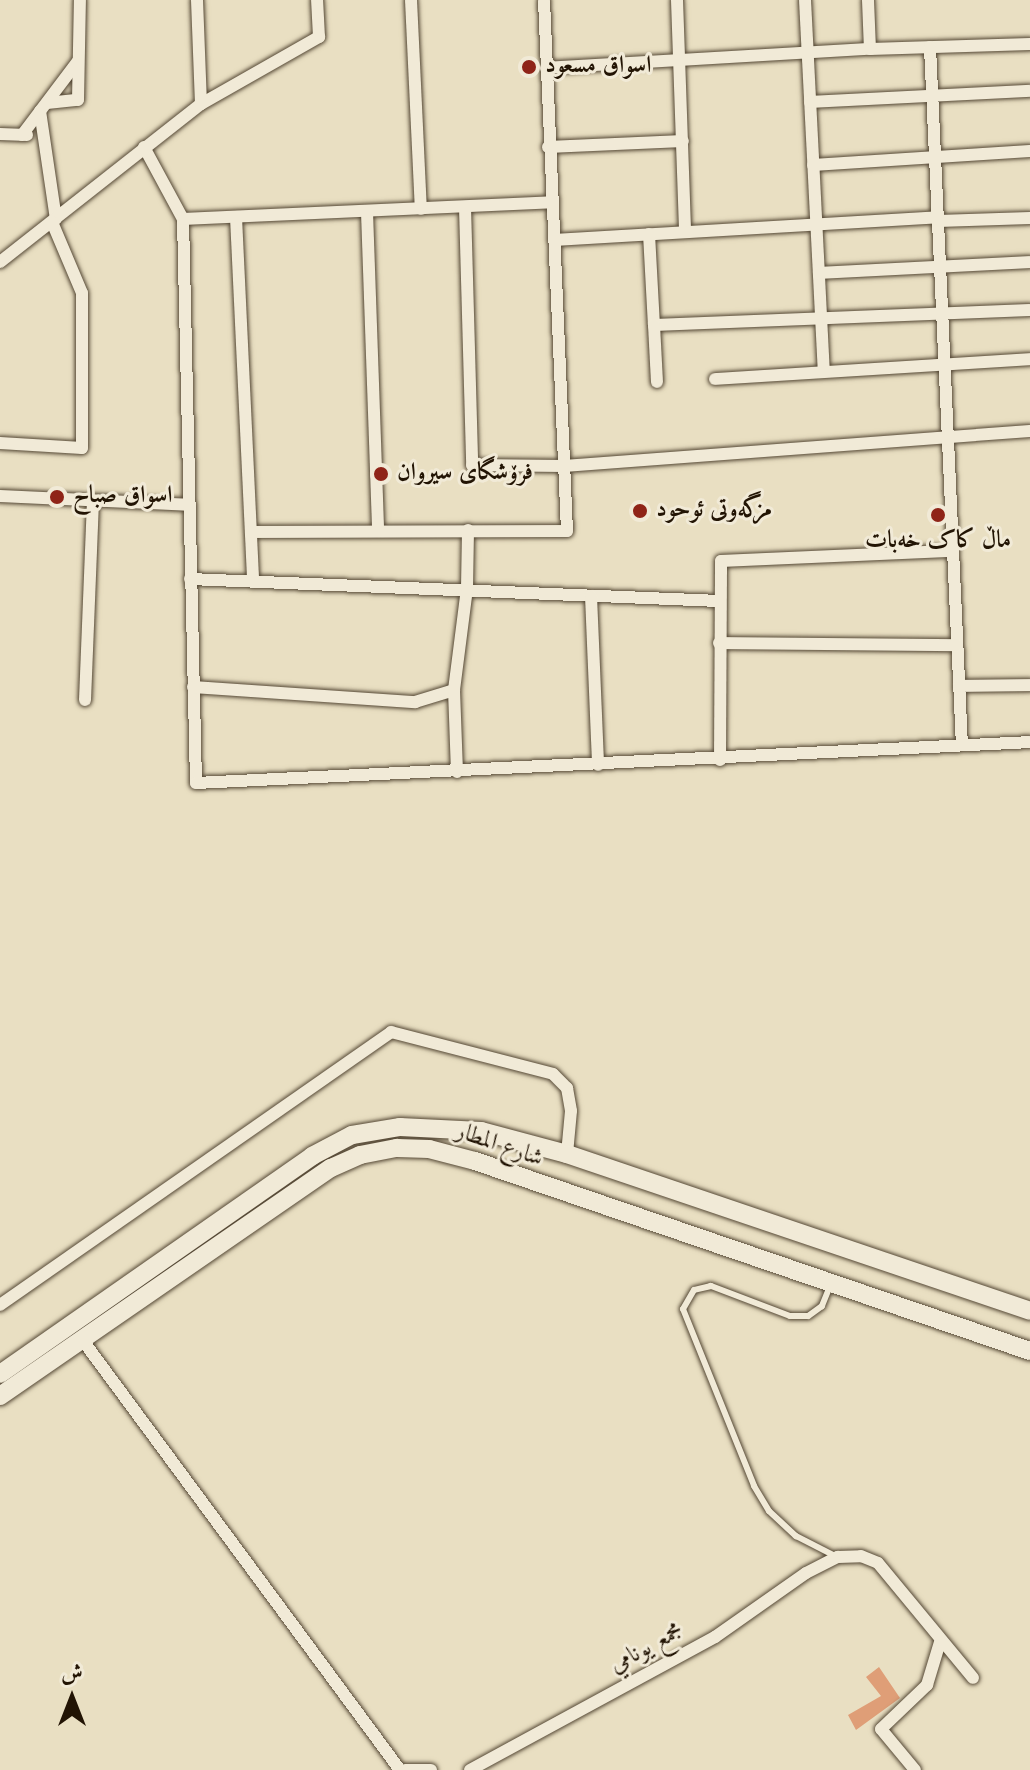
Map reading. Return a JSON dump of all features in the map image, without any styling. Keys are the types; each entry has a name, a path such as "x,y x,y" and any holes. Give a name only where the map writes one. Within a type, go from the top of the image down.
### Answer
{"main road":[{"name":"شارع المطار","path":"0,1374 343,1138 388,1128 458,1128 567,1154 774,1227 1030,1311"},
{"name":"شارع المطار","path":"0,1396 84,1342 331,1168 384,1149 451,1153 766,1260 830,1286 1030,1351"},
{"path":"766,1260 774,1227"}],"street":[{"path":"43,107 78,100 80,0"},
{"path":"197,0 201,104"},
{"path":"0,262 201,104 319,37 317,0"},
{"path":"411,0 421,209"},
{"path":"251,532 378,528 567,531 544,0"},
{"path":"677,0 685,232"},
{"path":"805,0 824,371"},
{"path":"868,0 870,49"},
{"path":"546,68 808,52 1030,44"},
{"path":"930,47 962,745"},
{"path":"22,135 78,61"},
{"path":"810,102 1030,91"},
{"path":"0,443 82,448 82,293 54,220 42,135 43,107"},
{"path":"0,134 42,135"},
{"path":"548,147 683,141"},
{"path":"144,147 183,219 196,783 720,760 1030,742"},
{"path":"813,165 1030,151"},
{"path":"183,219 552,202"},
{"path":"465,207 472,465 564,466 1030,431"},
{"path":"367,212 378,528"},
{"path":"236,217 253,582"},
{"path":"554,240 816,224 1030,218"},
{"path":"649,234 657,382"},
{"path":"819,273 1030,262"},
{"path":"654,325 1030,310"},
{"path":"715,379 1030,359"},
{"path":"0,496 93,503 188,505"},
{"path":"85,700 93,503"},
{"path":"457,772 454,690 467,588 468,530"},
{"path":"720,760 721,561 953,551"},
{"path":"190,579 467,588 720,601"},
{"path":"591,596 598,765"},
{"path":"719,643 957,645"},
{"path":"959,686 1030,685"},
{"path":"193,687 415,702 454,690"},
{"path":"0,1305 391,1032 553,1074 567,1088 569,1099 567,1154"},
{"path":"84,1342 402,1770 431,1770"},
{"path":"838,1557 861,1556 878,1563 940,1642 973,1678"},
{"name":"مجمع يونامي","path":"470,1770 715,1637 806,1573 838,1557"},
{"path":"915,1770 881,1729 927,1685 940,1642"}],"lane":[{"path":"830,1286 822,1306 808,1316 790,1316 711,1286 694,1290 683,1309 754,1486 769,1511 796,1536 838,1557"}],"building":[{"path":"879,1667 900,1698 856,1730 848,1715 881,1696 866,1677"}],"place":[{"name":"اسواق مسعود","path":"529,67"},
{"name":"فرۆشگای سیروان","path":"381,474"},
{"name":"اسواق صباح","path":"57,497"},
{"name":"مزگەوتی ئوحود","path":"640,511"},
{"name":"ماڵ کاک خەبات","path":"938,515"}]}
